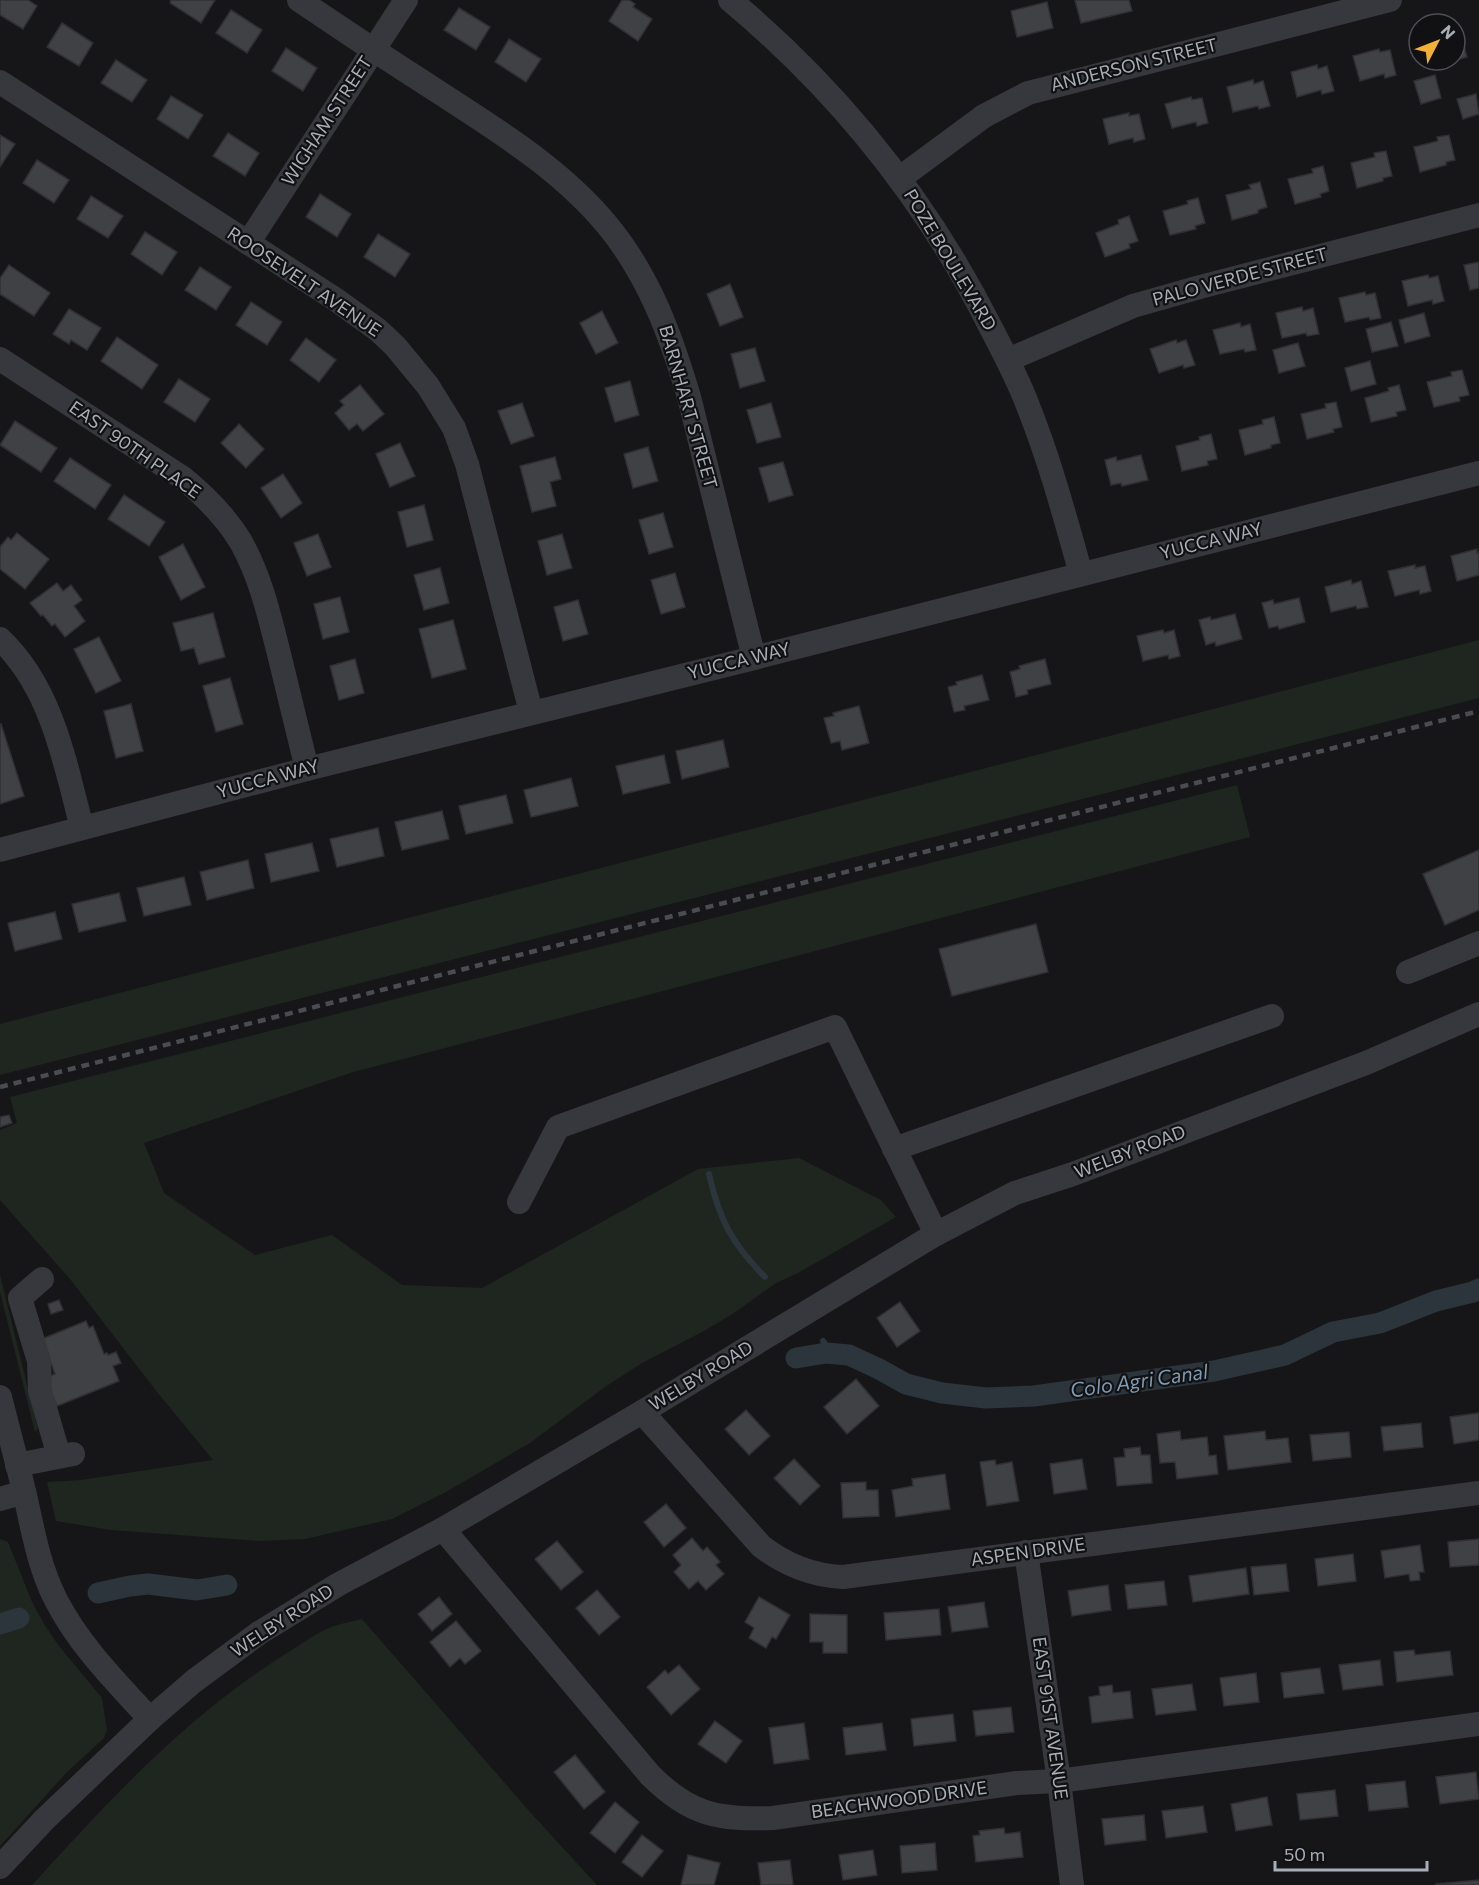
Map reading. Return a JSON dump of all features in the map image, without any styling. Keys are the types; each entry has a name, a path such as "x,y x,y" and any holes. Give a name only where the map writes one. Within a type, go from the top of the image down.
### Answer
{"street":[{"name":"BARNHART STREET","path":"299,0 546,164 587,202 609,227 642,275 669,332 681,368 754,658"},
{"name":"WIGHAM STREET","path":"249,243 406,0"},
{"name":"ANDERSON STREET","path":"900,178 984,116 1028,93 1390,0"},
{"name":"POZE BOULEVARD","path":"740,3 794,56 879,151 900,178 953,258 1008,360 1028,405 1054,476 1082,574"},
{"name":"ROOSEVELT AVENUE","path":"0,82 336,299 378,330 402,354 441,405 454,428 467,464 531,712"},
{"name":"PALO VERDE STREET","path":"1008,360 1133,306 1200,286 1479,215"},
{"name":"EAST 90TH PLACE","path":"0,359 183,478 225,518 254,569 267,604 307,769"},
{"name":"YUCCA WAY","path":"0,850 307,769 754,658 1479,473"},
{"path":"0,639 27,670 42,697 60,745 82,828"},
{"path":"1408,972 1479,942"},
{"name":"WELBY ROAD","path":"0,1867 44,1820 150,1719 194,1681 259,1633 339,1584 442,1529 642,1412 936,1234 1015,1193 1073,1174 1355,1067 1479,1014"},
{"path":"894,1149 1272,1016"},
{"path":"519,1202 558,1127 835,1027 936,1234"},
{"path":"17,1465 66,1455 40,1391 39,1360 20,1298 42,1279"},
{"path":"0,1397 41,1561 56,1600 74,1630 95,1657 150,1719"},
{"name":"ASPEN DRIVE","path":"642,1412 761,1545 785,1562 813,1573 830,1576 843,1577 1479,1493"},
{"path":"0,1499 24,1492"},
{"name":"BEACHWOOD DRIVE","path":"442,1529 650,1775 665,1789 694,1809 727,1817 773,1818 1017,1783 1059,1781 1479,1724"},
{"name":"EAST 91ST AVENUE","path":"1026,1552 1072,1885"}],"shaded area":[{"path":"1479,640 1479,698 0,1075 0,1024"},
{"path":"1237,785 1250,837 350,1073 144,1143 164,1193 255,1255 332,1235 402,1285 482,1288 698,1169 799,1158 881,1200 896,1217 798,1273 776,1283 704,1331 642,1363 605,1387 530,1443 446,1492 392,1519 305,1539 258,1541 111,1530 56,1521 47,1482 81,1480 213,1460 70,1279 0,1200 0,1130 17,1123 10,1097"},
{"path":"0,1275 38,1429 35,1432 0,1292"},
{"path":"0,1539 8,1542 32,1602 44,1624 102,1698 107,1730 104,1738 67,1772 0,1846"},
{"path":"362,1619 530,1812 597,1885 32,1885 150,1761 214,1705 248,1679 316,1634"}],"building":[{"path":"0,0 28,0 37,6 23,29 0,15"},
{"path":"171,0 215,0 201,23 170,3"},
{"path":"622,0 629,0 635,4 633,7 652,19 638,41 609,21"},
{"path":"1075,0 1129,0 1132,11 1081,23"},
{"path":"1047,2 1053,28 1017,37 1011,11"},
{"path":"459,8 490,27 476,50 444,30"},
{"path":"231,10 262,30 247,53 216,33"},
{"path":"62,23 93,43 79,66 47,47"},
{"path":"509,39 541,59 526,82 495,62"},
{"path":"286,48 317,68 303,91 272,71"},
{"path":"1379,49 1380,52 1390,50 1396,75 1385,78 1384,74 1360,81 1353,56"},
{"path":"116,60 147,80 132,102 101,83"},
{"path":"1317,65 1318,69 1327,66 1334,91 1322,94 1321,90 1297,97 1291,72"},
{"path":"1435,75 1441,98 1421,104 1414,81"},
{"path":"1253,80 1254,84 1263,81 1270,106 1259,109 1258,106 1233,112 1227,87"},
{"path":"1476,94 1479,114 1463,119 1457,99"},
{"path":"171,96 203,115 188,139 157,119"},
{"path":"1191,97 1192,100 1202,98 1208,123 1197,126 1196,122 1172,128 1165,104"},
{"path":"1129,113 1129,116 1139,114 1145,139 1134,142 1133,138 1109,144 1103,119"},
{"path":"228,133 259,153 245,176 213,156"},
{"path":"0,135 15,144 0,167"},
{"path":"1449,135 1455,160 1446,162 1446,165 1420,172 1414,147 1438,141 1437,137"},
{"path":"1386,151 1392,176 1383,178 1383,181 1357,188 1351,163 1375,157 1374,153"},
{"path":"37,160 69,180 54,203 23,183"},
{"path":"1323,166 1329,191 1320,194 1321,197 1295,204 1288,179 1313,173 1312,169"},
{"path":"1260,182 1267,207 1258,210 1258,213 1232,220 1226,195 1251,189 1249,185"},
{"path":"320,194 351,214 337,237 306,217"},
{"path":"91,196 123,216 108,238 77,219"},
{"path":"1198,198 1205,223 1195,226 1196,229 1170,235 1163,211 1188,204 1187,201"},
{"path":"1129,216 1138,241 1129,244 1130,248 1105,257 1096,233 1119,224 1118,220"},
{"path":"145,232 177,252 162,275 131,254"},
{"path":"378,234 410,254 395,277 364,257"},
{"path":"1479,262 1479,288 1470,290 1464,265"},
{"path":"9,265 50,293 34,316 0,294 0,278"},
{"path":"200,267 231,287 216,310 185,290"},
{"path":"1428,275 1429,278 1438,276 1444,301 1433,304 1432,300 1408,306 1402,281"},
{"path":"730,284 743,317 720,326 707,294"},
{"path":"1365,292 1366,295 1375,293 1381,318 1370,320 1369,317 1345,322 1339,298"},
{"path":"251,302 282,322 267,345 236,325"},
{"path":"1302,307 1303,311 1313,308 1319,334 1307,336 1306,333 1282,338 1276,313"},
{"path":"69,309 101,328 87,350 71,340 69,344 53,334"},
{"path":"602,311 618,343 596,354 580,323"},
{"path":"1424,313 1430,336 1405,343 1399,320"},
{"path":"1391,322 1398,346 1372,352 1366,329"},
{"path":"1240,323 1241,327 1250,324 1256,350 1245,352 1244,349 1220,354 1213,330"},
{"path":"117,337 158,365 142,389 101,361"},
{"path":"306,338 336,360 319,382 290,360"},
{"path":"1176,340 1177,343 1186,340 1195,365 1184,368 1183,365 1159,373 1150,349"},
{"path":"1298,343 1305,366 1279,373 1273,350"},
{"path":"755,348 765,381 740,388 731,354"},
{"path":"1370,361 1376,384 1351,391 1345,368"},
{"path":"1462,370 1469,395 1459,397 1460,401 1434,407 1427,382 1452,376 1451,372"},
{"path":"179,379 210,399 195,422 164,402"},
{"path":"630,381 639,415 615,422 605,388"},
{"path":"360,385 384,414 363,431 357,424 349,430 335,413 344,405 340,401"},
{"path":"1399,385 1406,410 1396,412 1397,416 1371,422 1365,398 1389,391 1388,388"},
{"path":"1336,402 1342,427 1333,429 1334,432 1307,439 1301,414 1326,408 1325,404"},
{"path":"522,403 534,436 511,444 498,411"},
{"path":"771,403 781,437 757,443 747,410"},
{"path":"1274,417 1280,443 1271,445 1271,448 1245,455 1239,430 1263,424 1262,420"},
{"path":"15,421 57,448 41,472 0,445"},
{"path":"239,424 264,449 246,468 221,443"},
{"path":"1211,434 1217,459 1207,461 1208,465 1182,471 1176,446 1200,440 1199,437"},
{"path":"400,443 415,476 390,487 376,454"},
{"path":"648,447 658,481 633,488 624,454"},
{"path":"1141,455 1148,480 1122,486 1121,483 1111,485 1105,460 1116,457 1117,461"},
{"path":"555,457 561,479 550,482 556,506 532,512 520,466"},
{"path":"70,458 111,485 95,509 54,481"},
{"path":"783,462 793,495 769,502 759,468"},
{"path":"283,474 302,503 281,518 261,488"},
{"path":"124,495 165,522 149,546 108,519"},
{"path":"424,505 433,540 407,547 398,512"},
{"path":"663,513 673,547 649,554 639,520"},
{"path":"17,533 49,559 25,589 0,569 0,547 8,537 11,540"},
{"path":"318,534 331,567 307,576 294,543"},
{"path":"562,534 572,568 547,575 538,541"},
{"path":"183,544 205,587 181,600 159,557"},
{"path":"1477,549 1479,575 1457,581 1451,556"},
{"path":"1415,565 1415,568 1425,566 1431,591 1420,594 1419,590 1395,596 1388,571"},
{"path":"440,568 449,603 424,610 414,575"},
{"path":"675,573 685,607 661,614 651,580"},
{"path":"1351,580 1352,584 1361,581 1368,607 1357,609 1356,606 1331,612 1325,587"},
{"path":"57,583 63,591 71,585 82,600 74,606 85,621 65,637 55,624 52,626 30,603"},
{"path":"340,597 349,632 323,639 314,604"},
{"path":"1299,598 1305,622 1279,629 1278,626 1269,628 1262,603 1273,600 1274,604"},
{"path":"578,600 588,634 563,641 554,607"},
{"path":"213,613 225,657 199,664 194,648 181,651 173,623"},
{"path":"1235,614 1242,639 1216,646 1215,642 1206,645 1199,620 1210,617 1211,620"},
{"path":"453,620 466,669 432,678 419,629"},
{"path":"1163,630 1164,633 1174,630 1180,656 1169,659 1168,655 1143,661 1137,636"},
{"path":"99,637 121,681 96,693 74,649"},
{"path":"355,659 364,693 339,700 330,666"},
{"path":"1045,659 1051,684 1027,690 1028,694 1016,697 1010,672 1020,669 1019,666"},
{"path":"982,675 989,700 964,706 965,710 954,712 948,687 957,685 956,682"},
{"path":"230,678 243,724 216,732 203,686"},
{"path":"131,704 143,751 116,758 104,711"},
{"path":"859,706 869,743 842,750 840,741 831,743 824,718 834,716 833,713"},
{"path":"0,725 24,796 0,804"},
{"path":"723,740 729,767 682,779 676,751"},
{"path":"664,755 670,783 623,794 616,766"},
{"path":"571,778 578,806 531,817 524,790"},
{"path":"506,795 513,823 466,834 459,806"},
{"path":"442,811 449,839 402,850 395,822"},
{"path":"378,828 384,856 337,867 330,839"},
{"path":"312,843 319,871 271,882 265,854"},
{"path":"1479,850 1479,910 1445,925 1423,874"},
{"path":"248,860 254,888 207,900 200,872"},
{"path":"184,877 191,905 144,916 137,888"},
{"path":"119,893 126,921 79,932 72,904"},
{"path":"55,912 62,939 15,951 8,923"},
{"path":"1036,924 1048,972 952,996 939,949"},
{"path":"9,1115 12,1123 0,1127 0,1117"},
{"path":"59,1300 63,1310 51,1314 48,1304"},
{"path":"900,1302 920,1331 897,1347 877,1318"},
{"path":"86,1321 89,1328 93,1326 104,1354 116,1352 121,1363 113,1366 119,1381 57,1406 45,1378 55,1374 42,1339"},
{"path":"856,1379 879,1406 847,1434 824,1407"},
{"path":"746,1410 770,1436 749,1455 725,1429"},
{"path":"1479,1413 1479,1440 1454,1444 1450,1417"},
{"path":"1421,1423 1423,1447 1384,1451 1381,1427"},
{"path":"1180,1431 1181,1440 1207,1437 1209,1456 1216,1455 1218,1474 1177,1479 1175,1462 1160,1463 1157,1434"},
{"path":"1265,1431 1266,1440 1288,1438 1291,1462 1228,1470 1224,1436"},
{"path":"1349,1432 1351,1457 1313,1461 1310,1435"},
{"path":"1140,1447 1141,1455 1150,1455 1152,1483 1117,1486 1114,1458 1125,1457 1124,1449"},
{"path":"794,1459 820,1486 800,1505 774,1478"},
{"path":"1082,1459 1087,1489 1054,1494 1050,1464"},
{"path":"995,1460 996,1465 1012,1462 1019,1501 987,1506 980,1462"},
{"path":"945,1474 950,1509 896,1517 892,1490 913,1486 912,1479"},
{"path":"866,1482 866,1490 878,1490 879,1516 843,1518 841,1483"},
{"path":"666,1504 686,1528 664,1547 644,1522"},
{"path":"692,1538 703,1551 707,1547 720,1562 716,1565 724,1574 706,1590 698,1581 689,1589 674,1572 681,1565 673,1555"},
{"path":"1479,1539 1479,1565 1450,1567 1448,1542"},
{"path":"557,1541 583,1572 561,1590 535,1559"},
{"path":"1420,1545 1424,1572 1419,1572 1420,1580 1410,1581 1409,1574 1385,1578 1381,1551"},
{"path":"1353,1554 1356,1581 1318,1586 1315,1559"},
{"path":"1286,1564 1289,1591 1254,1595 1251,1567"},
{"path":"1246,1568 1249,1594 1193,1602 1189,1576"},
{"path":"1164,1581 1167,1605 1128,1609 1125,1585"},
{"path":"1108,1585 1111,1610 1072,1616 1068,1591"},
{"path":"597,1590 620,1617 599,1635 576,1608"},
{"path":"439,1597 452,1614 432,1631 418,1614"},
{"path":"759,1597 790,1615 776,1639 772,1637 766,1648 749,1638 754,1628 745,1622"},
{"path":"984,1602 988,1627 952,1632 948,1607"},
{"path":"939,1609 941,1635 886,1640 884,1613"},
{"path":"810,1614 847,1615 847,1653 823,1653 823,1642 810,1642"},
{"path":"456,1621 481,1651 465,1664 460,1658 450,1667 430,1642"},
{"path":"1414,1650 1415,1655 1450,1651 1453,1675 1397,1682 1394,1652"},
{"path":"1380,1660 1383,1685 1343,1690 1339,1665"},
{"path":"679,1665 700,1689 671,1715 647,1687 665,1670 668,1674"},
{"path":"1320,1668 1324,1693 1284,1698 1281,1673"},
{"path":"1256,1673 1259,1702 1224,1706 1220,1678"},
{"path":"1192,1684 1196,1710 1156,1715 1152,1689"},
{"path":"1112,1685 1113,1693 1130,1691 1133,1718 1092,1723 1089,1697 1100,1695 1099,1687"},
{"path":"1011,1707 1014,1732 976,1736 973,1711"},
{"path":"953,1714 956,1741 914,1746 911,1719"},
{"path":"715,1721 742,1741 726,1763 698,1744"},
{"path":"804,1723 809,1759 774,1764 769,1728"},
{"path":"882,1723 886,1750 846,1755 843,1728"},
{"path":"575,1755 605,1792 584,1809 554,1772"},
{"path":"1476,1772 1479,1799 1440,1804 1436,1777"},
{"path":"1405,1781 1408,1807 1369,1811 1366,1785"},
{"path":"1335,1790 1338,1816 1300,1820 1297,1794"},
{"path":"1267,1797 1272,1825 1236,1831 1231,1804"},
{"path":"615,1802 639,1822 615,1853 590,1833"},
{"path":"1203,1806 1207,1832 1166,1838 1162,1811"},
{"path":"1144,1815 1146,1840 1105,1845 1102,1819"},
{"path":"1004,1828 1005,1834 1020,1832 1023,1857 976,1862 973,1836 980,1835 979,1831"},
{"path":"642,1835 663,1851 642,1877 622,1862"},
{"path":"935,1843 937,1870 902,1873 900,1846"},
{"path":"873,1850 877,1875 843,1880 839,1855"},
{"path":"688,1855 720,1863 714,1885 681,1885"},
{"path":"790,1860 793,1885 761,1885 758,1863"},
{"path":"1479,1880 1479,1885 1436,1885 1436,1884"}],"waterway":[{"path":"709,1174 717,1204 728,1230 735,1242 765,1277"},
{"name":"Colo Agri Canal","path":"796,1358 826,1353 849,1355 906,1384 942,1393 986,1398 1034,1396 1214,1371 1285,1355 1333,1332 1380,1323 1436,1301 1479,1289"},
{"path":"823,1341 833,1354"},
{"name":"Colo Agri Canal","path":"98,1593 148,1584 197,1590 227,1585"},
{"name":"Colo Agri Canal","path":"0,1624 19,1618"}],"railway":[{"path":"0,1087 1479,711"}]}
